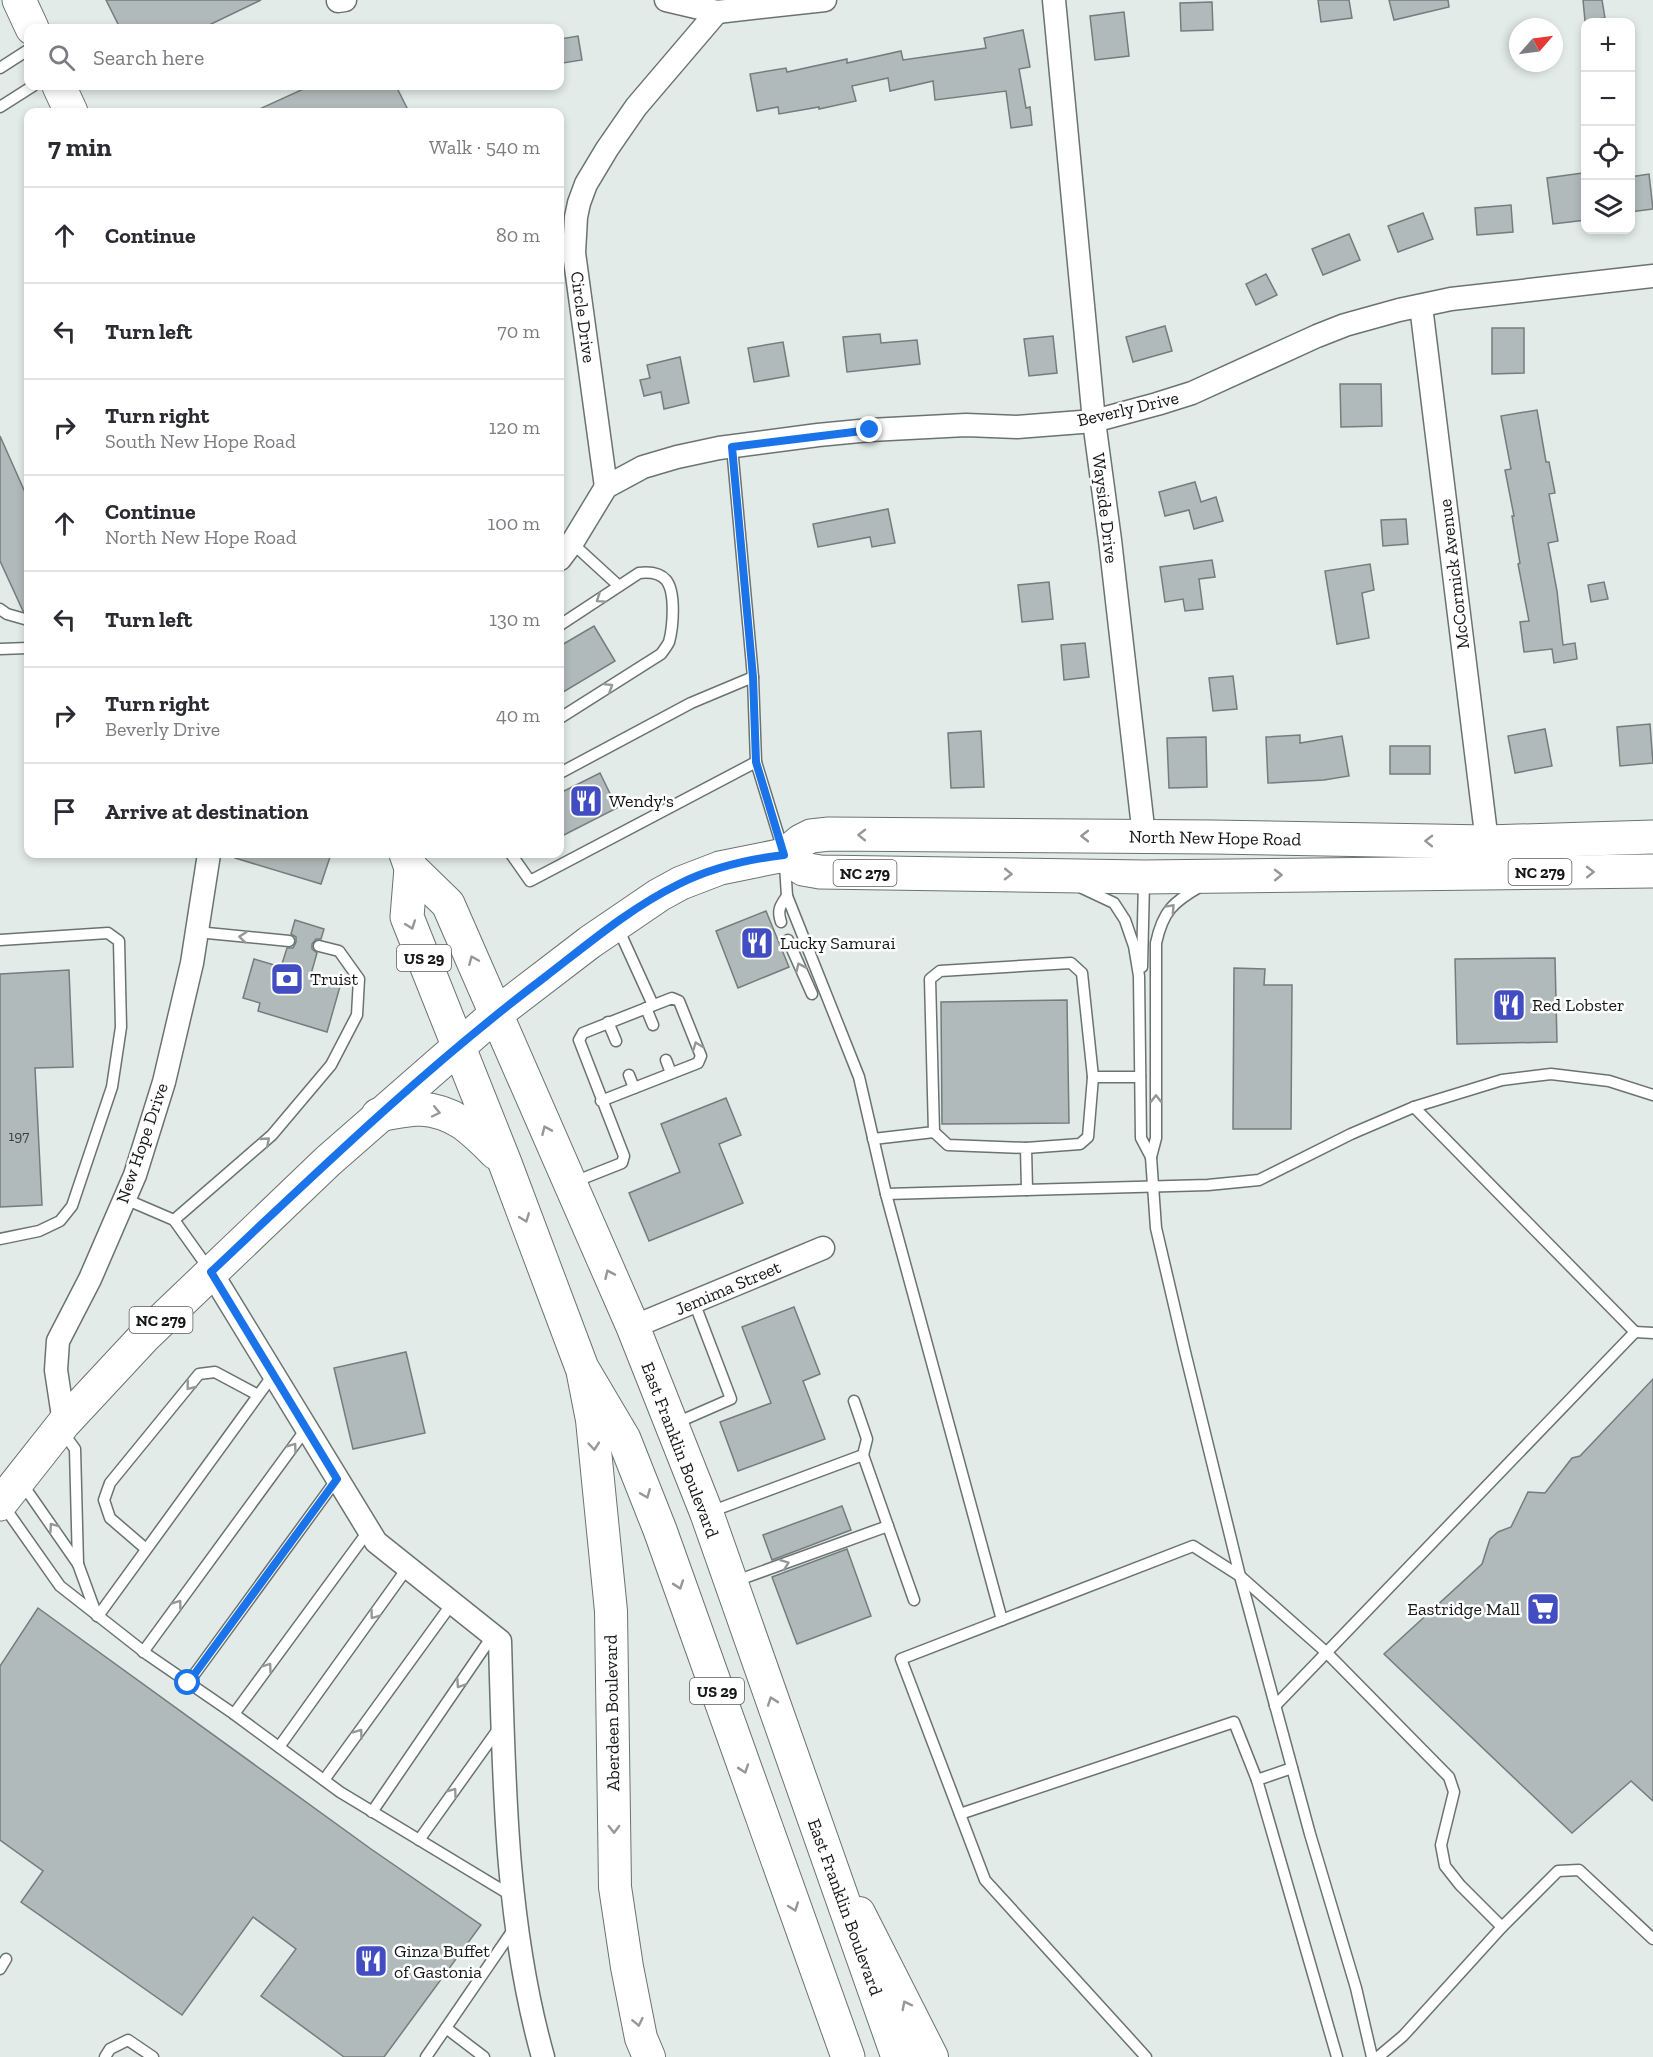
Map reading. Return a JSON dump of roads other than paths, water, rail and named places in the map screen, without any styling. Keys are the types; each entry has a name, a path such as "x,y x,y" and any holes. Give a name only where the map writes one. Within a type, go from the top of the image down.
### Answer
{"main road":[{"path":"19,0 31,24"},
{"path":"60,90 69,108"},
{"name":"North New Hope Road","path":"496,1014 615,924 659,895 681,883 720,868 784,855 811,836 829,834 1144,836 1487,842 1653,837"},
{"path":"1144,877 1151,868 1162,861 1195,852 1212,837"},
{"name":"North New Hope Road","path":"784,855 795,865 811,872 1144,877 1653,871"},
{"name":"East Franklin Boulevard","path":"409,861 448,904 633,1327 707,1514 898,2057"},
{"name":"East Franklin Boulevard","path":"409,861 407,917 505,1163 582,1368 624,1439 660,1530 848,2057"},
{"name":"NC 279","path":"5,1497 62,1426 144,1336 378,1115 496,1014"},
{"path":"378,1115 419,1109 441,1113 460,1120 505,1163"},
{"name":"Aberdeen Boulevard","path":"582,1368 592,1420 610,1611 615,1887 641,2038 649,2057"},
{"path":"819,1835 932,2057"}],"street":[{"path":"666,0 717,12 825,0"},
{"name":"Wayside Drive","path":"1054,0 1094,421 1144,836"},
{"name":"Circle Drive","path":"606,488 574,253 578,210 586,184 636,107 717,12"},
{"name":"Beverly Drive","path":"566,551 606,488 643,467 677,457 732,447 870,430 966,425 1017,427 1094,421 1157,405 1192,393 1345,325 1452,299 1653,276"},
{"name":"McCormick Avenue","path":"1421,306 1487,842"},
{"name":"New Hope Drive","path":"62,1426 56,1370 58,1341 90,1279 135,1175 164,1082 197,932 208,858"},
{"name":"Jemima Street","path":"633,1327 823,1248"},
{"path":"211,1272 376,1542 500,1641 506,1823 517,1924 533,2022 543,2057"}],"lane":[{"path":"0,68 24,53"},
{"path":"0,108 27,90"},
{"path":"732,447 753,677 756,762 784,855 787,896 859,1077 886,1194 1002,1620"},
{"path":"566,551 619,586"},
{"path":"564,623 639,573 651,572 665,579 671,592 673,620 668,645 661,654 564,715"},
{"path":"0,609 7,614 24,619"},
{"path":"0,649 24,648"},
{"path":"564,770 691,703 753,677"},
{"path":"515,858 530,881 756,762"},
{"path":"1071,875 1082,890 1105,897 1120,911 1130,931 1138,976 1141,1138 1151,1157"},
{"path":"1219,875 1172,905 1165,913 1160,925 1156,944 1156,1138 1151,1157 1156,1228 1240,1576 1292,1768 1356,1988 1372,2057"},
{"path":"1138,976 1142,968 1144,877"},
{"path":"781,922 778,914 779,907 787,896"},
{"path":"615,924 649,1006 653,1025"},
{"path":"197,932 289,941"},
{"path":"0,940 108,933 119,942 121,1027 112,1087 72,1206 60,1221 39,1231 0,1239"},
{"path":"788,940 812,994"},
{"path":"174,1220 272,1135 331,1065 357,1016 359,979 339,951 319,946"},
{"path":"1071,963 1082,973 1093,1077 1089,1137 1080,1144 1026,1148 948,1145 934,1132 930,979 940,971 1071,963"},
{"path":"570,1184 622,1163 624,1156 601,1101 579,1040 583,1033 672,998 679,1001 701,1056 698,1063 601,1101"},
{"path":"608,1022 616,1041"},
{"path":"666,1060 671,1073"},
{"path":"886,1194 1208,1185 1259,1180 1351,1134 1414,1107 1502,1080 1551,1074 1609,1081 1653,1095"},
{"path":"629,1075 634,1088"},
{"path":"1093,1077 1140,1077"},
{"path":"1414,1107 1635,1332 1653,1333"},
{"path":"873,1139 934,1132"},
{"path":"1026,1148 1026,1190"},
{"path":"125,1199 174,1220 211,1272"},
{"path":"672,1425 731,1399 694,1302"},
{"path":"1275,1706 1635,1332"},
{"path":"146,1549 110,1518 104,1500 110,1483 199,1374 215,1372 258,1395"},
{"path":"98,1616 273,1375"},
{"path":"854,1401 867,1439 863,1455 914,1600"},
{"path":"62,1426 75,1449 78,1564 98,1616"},
{"path":"143,1652 306,1430"},
{"path":"707,1514 863,1455"},
{"path":"188,1683 337,1479"},
{"path":"5,1497 78,1564"},
{"path":"5,1497 60,1586 143,1652 372,1812 514,1898"},
{"path":"730,1584 888,1526"},
{"path":"234,1714 369,1530"},
{"path":"1146,2057 985,1880 901,1659 1193,1546 1240,1576 1327,1653 1449,1777 1454,1792 1441,1845 1445,1866 1460,1885 1502,1928"},
{"path":"279,1747 408,1568"},
{"path":"324,1780 453,1602"},
{"path":"372,1812 493,1635"},
{"path":"960,1814 1234,1722 1257,1780 1337,2057"},
{"path":"419,1840 503,1723"},
{"path":"1257,1780 1292,1768"},
{"path":"1378,2057 1403,2036 1558,1871 1580,1870 1653,1939"},
{"path":"426,2057 517,1924"},
{"path":"0,1969 6,1959"},
{"path":"446,2028 484,2057"},
{"path":"105,2057 110,2049 128,2040 153,2057"}],"place":[{"name":"Wendy's","path":"586,801"},
{"name":"Lucky Samurai","path":"757,943"},
{"name":"Truist","path":"287,979"},
{"name":"Red Lobster","path":"1509,1005"},
{"name":"Eastridge Mall","path":"1543,1609"},
{"name":"Ginza Buffet of Gastonia","path":"371,1961"}]}
